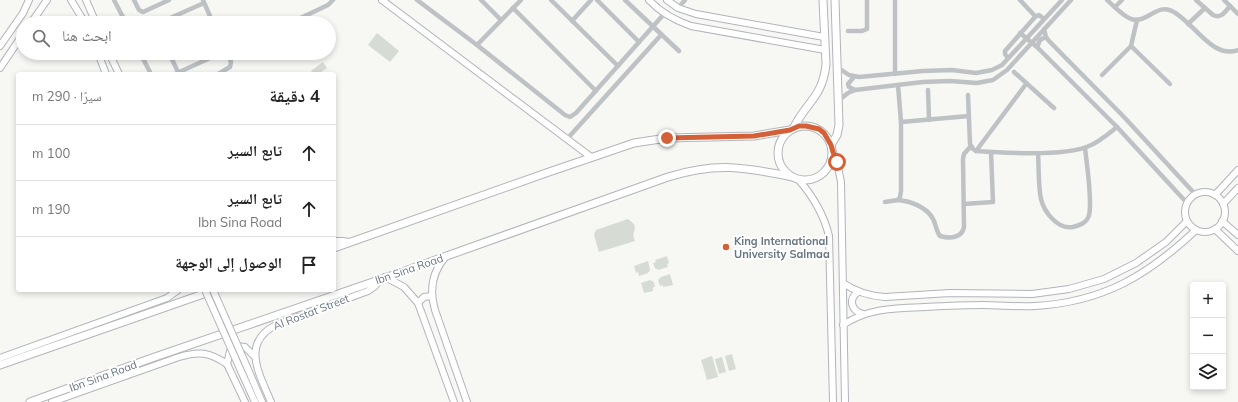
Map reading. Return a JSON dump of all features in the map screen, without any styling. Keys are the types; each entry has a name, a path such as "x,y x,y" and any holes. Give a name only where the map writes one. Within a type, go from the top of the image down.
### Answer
{"main road":[{"path":"824,0 825,73 820,90 791,130 784,136 780,142 778,150 781,166 786,172 795,178 811,180 822,174 830,165 832,149 839,130 835,0"},
{"path":"336,247 591,157 621,147 654,139 754,136 806,126 819,129 824,133 832,149"},
{"name":"Ibn Sina Road","path":"30,402 668,177 694,170 718,167 735,167 753,169 795,178"},
{"path":"0,365 208,292"}],"street":[{"path":"21,16 30,0"},
{"path":"36,16 47,0"},
{"path":"72,0 81,16"},
{"path":"86,0 93,16"},
{"path":"114,0 122,16"},
{"path":"134,0 139,10 143,12 169,0"},
{"path":"305,16 328,5 333,0"},
{"path":"382,0 591,157"},
{"path":"417,0 568,117 576,113 664,14"},
{"path":"480,0 501,20"},
{"path":"477,45 521,0"},
{"path":"551,0 618,66"},
{"path":"572,21 591,0"},
{"path":"597,0 639,42"},
{"path":"625,0 679,51"},
{"path":"649,0 673,20 691,26 825,50"},
{"path":"667,0 678,8 696,14 824,37"},
{"path":"678,8 685,0"},
{"path":"848,31 862,31 867,29 866,0"},
{"path":"894,0 895,74"},
{"path":"1020,0 1036,16 1039,15 1044,19"},
{"path":"837,67 844,72 864,78 938,70 982,73 997,68 1008,58 1062,0"},
{"path":"838,101 848,93 855,90 937,82 988,82 1003,74 1071,0"},
{"path":"1107,0 1127,17 1137,20 1157,11 1167,9 1173,11 1217,49 1226,52 1238,50"},
{"path":"1115,7 1122,0"},
{"path":"1196,0 1212,15 1217,17 1222,15 1230,6"},
{"path":"1224,0 1238,14"},
{"path":"174,16 204,2 211,16"},
{"path":"513,8 596,91"},
{"path":"1188,24 1205,8"},
{"path":"1008,58 1005,52 1036,16"},
{"path":"1102,75 1131,46 1137,20"},
{"path":"0,46 16,23"},
{"path":"1044,28 1046,37 1124,117 1195,194"},
{"path":"1020,33 1032,42 1117,127 1187,203"},
{"path":"567,139 661,35"},
{"path":"1037,47 1040,40 1046,37"},
{"path":"0,68 16,44"},
{"path":"1131,46 1170,84"},
{"path":"101,60 105,72"},
{"path":"112,60 118,72"},
{"path":"144,60 150,72"},
{"path":"171,60 176,72"},
{"path":"178,72 205,60"},
{"path":"221,72 230,67 230,60"},
{"path":"1014,72 1054,108"},
{"path":"854,76 848,84 849,87 855,90"},
{"path":"976,151 1026,84"},
{"path":"898,85 901,122 901,191 898,200"},
{"path":"928,90 929,120"},
{"path":"968,95 971,146 976,151 1038,153 1085,148 1094,144 1117,127"},
{"path":"901,122 969,116"},
{"path":"885,202 898,200 908,202 925,210 933,217 940,236 959,236 963,231 963,158 964,154 971,146"},
{"path":"1038,153 1041,198 1044,206 1055,221 1068,228 1081,224 1090,214 1090,187 1085,148"},
{"path":"832,149 837,162 841,182 845,402"},
{"path":"964,204 993,202 991,152"},
{"path":"1214,195 1238,170"},
{"path":"795,178 819,208 829,236 833,402"},
{"path":"1223,204 1238,188"},
{"path":"1201,192 1208,192 1214,195 1223,204 1224,209 1222,221 1214,229 1202,232 1196,230 1187,221 1185,215 1187,203 1195,194 1201,192"},
{"path":"843,283 858,292 876,297 950,293 1032,294 1069,289 1104,279 1136,263 1166,242 1187,221"},
{"path":"1222,221 1238,235"},
{"path":"1214,229 1238,251"},
{"path":"843,325 863,314 885,309 950,305 1052,305 1084,298 1108,290 1142,274 1174,251 1196,230"},
{"path":"336,241 342,240 350,242"},
{"path":"446,256 434,274 432,296 435,310 467,402"},
{"path":"383,278 404,287 418,303 454,402"},
{"name":"Al Rostat Street","path":"255,357 259,340 271,327 368,291 383,278"},
{"path":"0,358 167,298 175,292"},
{"path":"206,292 262,402"},
{"path":"215,292 255,402"},
{"path":"858,292 853,297 852,305 856,311 863,314"},
{"path":"418,303 424,298 432,296"},
{"path":"245,402 227,364 230,351 237,346 245,347 255,357 257,368 271,402"},
{"name":"Ibn Sina Road","path":"52,402 194,353 208,354 227,364"}],"shaded area":[{"path":"377,33 399,51 390,62 368,45"},
{"path":"323,62 327,68 321,72 311,71"},
{"path":"628,219 634,224 635,229 633,235 635,241 599,252 594,235 596,230"},
{"path":"667,256 669,263 667,264 668,267 658,270 655,268 653,263 656,262 655,260"},
{"path":"648,261 650,270 648,273 639,276 638,272 636,273 634,266"},
{"path":"670,274 673,285 663,287 663,285 660,286 658,280 661,277"},
{"path":"650,280 654,282 655,287 653,287 653,291 644,293 641,283"},
{"path":"732,354 736,369 729,371 725,356"},
{"path":"712,356 718,377 707,380 701,360"},
{"path":"722,357 726,372 719,374 715,359"}],"place":[{"name":"King International University Salmaa","path":"726,247"}],"route":[{"path":"667,138 760,136 790,130 799,126 806,126 819,129 824,133 831,145 837,162"}]}
